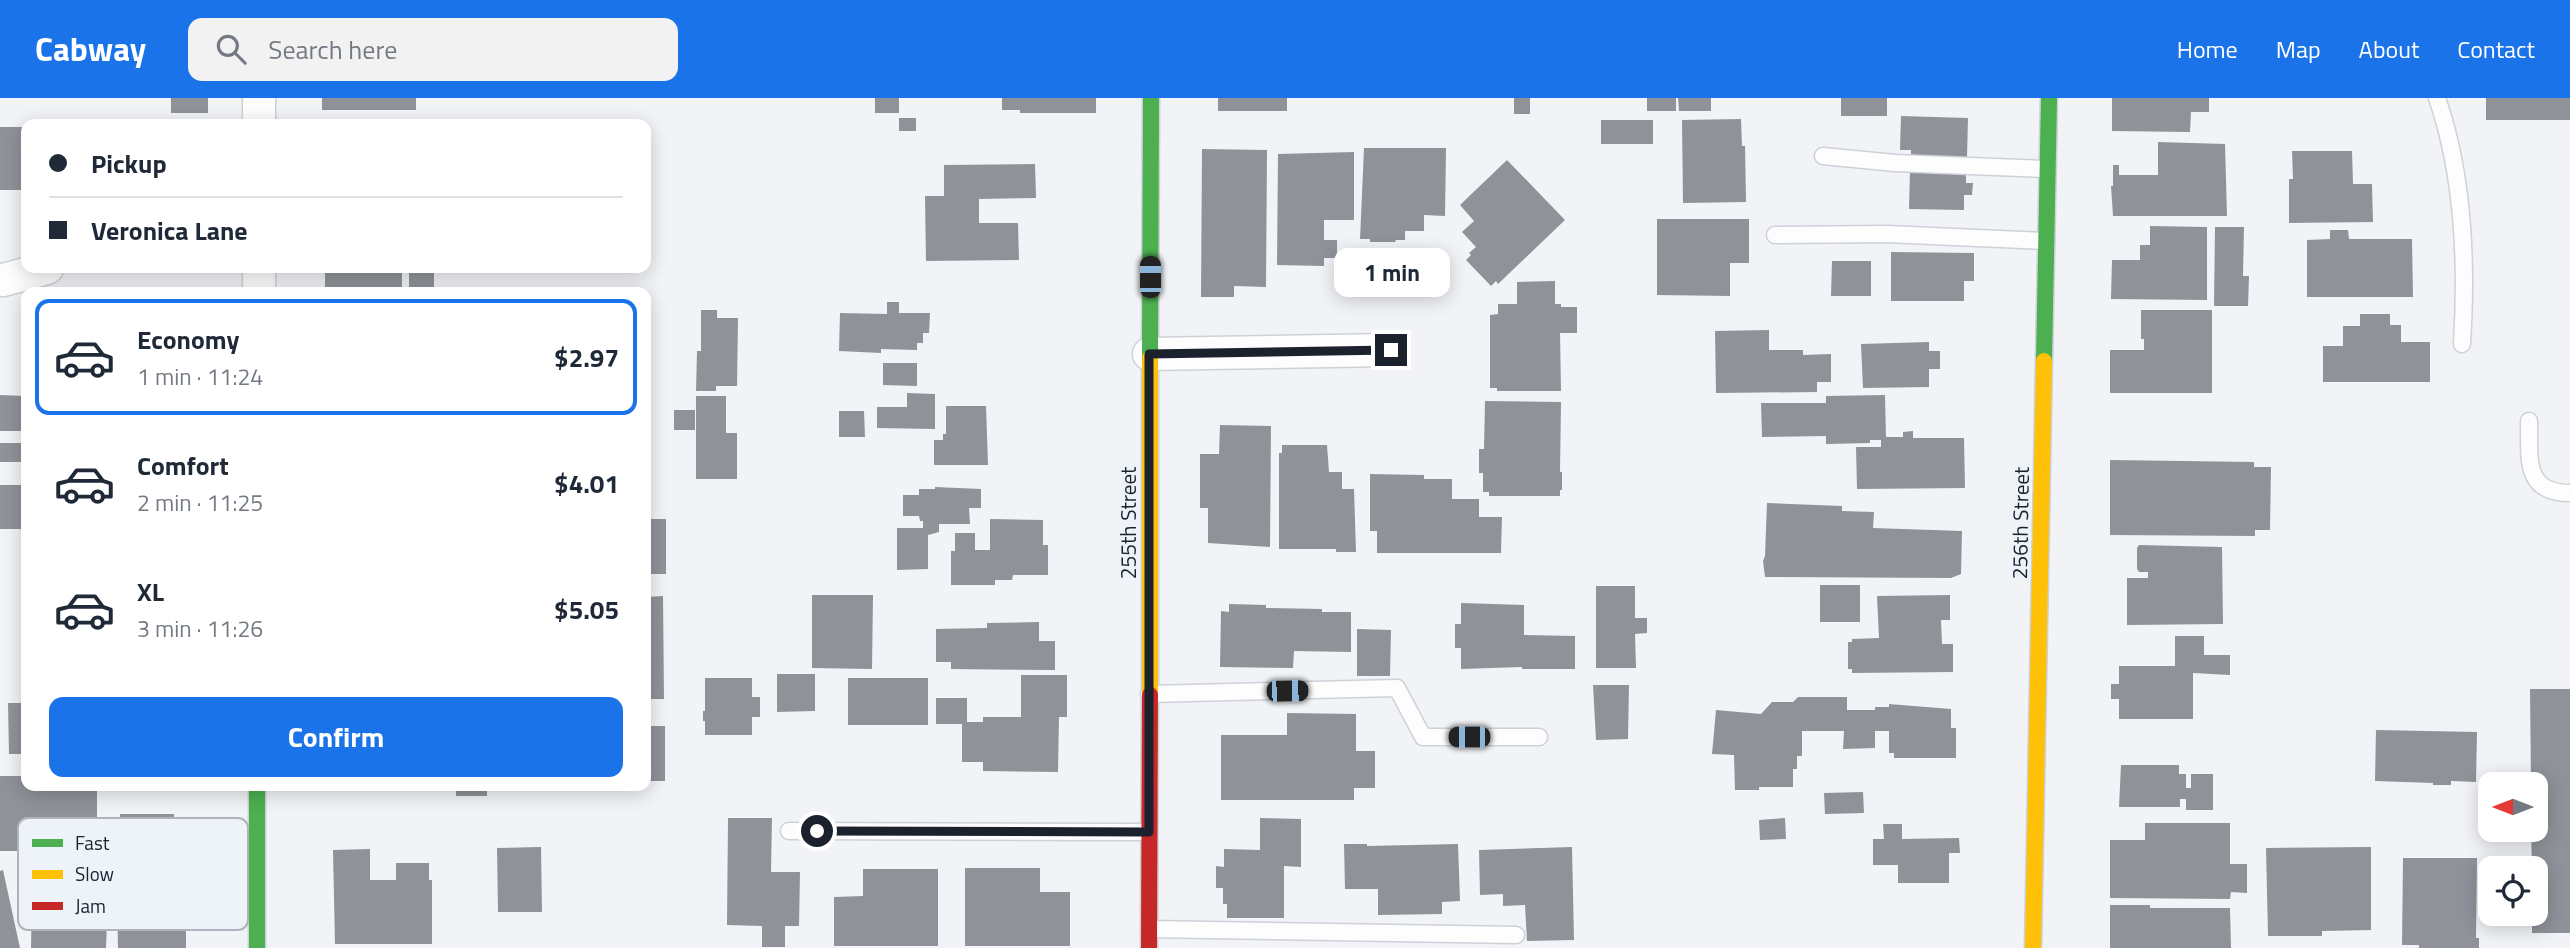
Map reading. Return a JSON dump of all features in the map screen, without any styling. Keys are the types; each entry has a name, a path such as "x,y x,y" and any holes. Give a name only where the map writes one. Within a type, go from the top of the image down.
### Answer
{"street":[{"path":"259,98 259,119"},
{"name":"255th Street","path":"1149,948 1151,98"},
{"name":"256th Street","path":"2033,948 2049,98"},
{"path":"3,280 29,273"},
{"path":"1149,354 1391,350"},
{"path":"257,791 257,948"}],"lane":[{"path":"2437,98 2450,135 2457,177 2466,287 2462,344"},
{"path":"1823,156 1895,163 2047,169"},
{"path":"1775,235 1887,234 2046,241"},
{"path":"2529,421 2530,464 2534,478 2544,489 2570,493"},
{"path":"1149,694 1397,688 1423,737 1539,737"},
{"path":"789,831 1149,832"},
{"path":"1149,929 1516,935"}],"building":[{"path":"171,98 208,98 208,113 171,113"},
{"path":"322,98 416,98 416,110 322,110"},
{"path":"875,98 899,98 899,113 875,113"},
{"path":"1002,98 1096,98 1096,113 1020,113 1020,110 1002,110"},
{"path":"1218,98 1287,98 1287,111 1218,111"},
{"path":"1514,98 1530,98 1530,114 1514,114"},
{"path":"1647,98 1676,98 1676,111 1647,111"},
{"path":"1678,98 1711,98 1711,111 1679,111"},
{"path":"1841,98 1887,98 1887,116 1841,116"},
{"path":"2112,98 2209,98 2209,112 2191,112 2190,132 2112,131"},
{"path":"2486,98 2570,98 2570,120 2486,120"},
{"path":"1901,116 1968,118 1967,158 1911,157 1911,150 1900,150"},
{"path":"899,118 916,118 916,131 899,131"},
{"path":"1741,119 1742,146 1745,146 1746,202 1683,203 1682,120"},
{"path":"1601,120 1653,120 1653,144 1601,144"},
{"path":"0,127 21,127 21,190 0,190"},
{"path":"2158,142 2225,144 2227,216 2113,216 2113,165 2119,165 2119,175 2158,175"},
{"path":"1364,148 1446,148 1445,216 1424,215 1424,231 1405,231 1405,240 1370,242 1370,239 1360,239"},
{"path":"1202,149 1267,150 1266,287 1234,286 1234,297 1201,297"},
{"path":"2292,151 2352,151 2353,184 2372,184 2373,222 2289,223 2289,179 2293,179"},
{"path":"1354,152 1354,220 1324,220 1324,240 1337,240 1337,258 1324,258 1324,266 1277,265 1278,154"},
{"path":"1507,160 1565,220 1498,284 1496,281 1491,286 1466,260 1476,247 1462,232 1474,221 1460,205"},
{"path":"1035,164 1036,198 979,199 979,223 1018,223 1019,260 926,261 925,196 944,196 944,165"},
{"path":"1910,170 1966,171 1966,183 1973,183 1972,195 1964,195 1964,210 1909,209"},
{"path":"1657,219 1749,219 1749,263 1730,263 1730,296 1657,295"},
{"path":"2150,226 2207,227 2207,300 2111,299 2112,260 2140,260 2140,245 2150,245"},
{"path":"2215,227 2244,227 2243,276 2249,276 2248,306 2214,306"},
{"path":"2330,230 2348,230 2349,239 2412,239 2413,297 2307,297 2307,240 2330,239"},
{"path":"1891,252 1974,253 1974,281 1964,281 1964,301 1891,301"},
{"path":"1832,261 1871,261 1871,296 1831,296"},
{"path":"325,273 402,273 402,287 325,287"},
{"path":"409,273 434,273 434,287 409,287"},
{"path":"1555,281 1555,304 1561,304 1561,307 1577,307 1577,333 1560,333 1561,391 1497,391 1497,388 1490,388 1490,315 1498,314 1498,304 1517,304 1517,282"},
{"path":"887,302 899,302 899,313 930,313 929,333 923,333 923,343 917,343 917,350 881,349 881,353 839,351 840,313 887,314"},
{"path":"701,310 717,310 717,318 738,318 737,386 716,386 716,391 696,391 697,351 701,351"},
{"path":"2141,310 2212,310 2212,393 2110,393 2110,350 2144,350 2144,339 2141,339"},
{"path":"2360,314 2390,314 2390,325 2401,325 2401,342 2430,342 2430,382 2323,382 2323,346 2343,346 2343,326 2360,326"},
{"path":"1769,330 1769,350 1803,350 1803,355 1831,354 1831,382 1817,382 1817,392 1716,393 1715,331"},
{"path":"1929,342 1929,351 1940,351 1940,369 1929,369 1929,387 1863,388 1861,344"},
{"path":"883,363 917,363 917,386 883,385"},
{"path":"907,393 935,394 935,429 877,428 877,407 907,407"},
{"path":"0,395 21,396 21,431 0,431"},
{"path":"1885,395 1886,437 1903,437 1903,432 1913,431 1913,438 1964,438 1965,488 1857,489 1856,447 1881,447 1881,440 1870,440 1870,443 1826,444 1826,436 1762,437 1761,403 1826,403 1826,396"},
{"path":"696,396 726,396 726,433 737,433 737,479 696,479"},
{"path":"1485,401 1561,402 1560,496 1489,496 1489,492 1483,492 1483,473 1479,473 1479,449 1484,449"},
{"path":"946,406 986,406 988,465 934,465 934,440 943,440 943,434 946,434"},
{"path":"674,410 695,410 695,430 674,430"},
{"path":"839,411 864,411 865,437 839,437"},
{"path":"1220,425 1271,426 1270,547 1208,543 1208,508 1200,508 1200,454 1219,454"},
{"path":"0,443 21,443 21,462 0,462"},
{"path":"1282,445 1327,445 1329,472 1342,472 1342,489 1354,489 1356,552 1336,552 1336,549 1279,549 1279,453 1282,453"},
{"path":"2110,460 2254,462 2254,467 2271,467 2270,530 2255,530 2255,536 2110,535"},
{"path":"1370,474 1424,475 1424,479 1452,479 1452,499 1479,499 1479,517 1502,517 1501,553 1377,553 1377,531 1370,531"},
{"path":"0,485 21,485 21,529 0,529"},
{"path":"919,489 981,489 981,508 969,508 970,524 939,524 939,532 928,535 928,569 897,570 897,528 923,528 923,521 920,521 919,516 903,516 903,495 919,495"},
{"path":"1767,503 1842,506 1842,511 1874,512 1873,528 1962,531 1961,574 1951,578 1765,577 1763,561"},
{"path":"651,519 666,519 666,574 651,574"},
{"path":"990,519 1043,520 1043,545 1048,545 1048,575 1013,575 1012,580 995,580 995,585 951,585 951,551 955,551 955,533 975,533 975,550 990,550"},
{"path":"2139,545 2222,547 2223,624 2127,625 2127,578 2148,578 2148,572 2139,572 2137,569"},
{"path":"1820,585 1860,585 1860,622 1820,622"},
{"path":"1596,586 1635,586 1635,618 1647,618 1647,633 1635,634 1636,668 1596,668"},
{"path":"812,595 873,595 872,669 812,668"},
{"path":"1950,595 1950,620 1941,620 1942,644 1953,644 1953,672 1852,673 1852,669 1848,669 1848,642 1852,642 1852,639 1879,638 1877,596"},
{"path":"663,596 664,699 651,699 651,597"},
{"path":"1461,603 1524,605 1524,635 1575,636 1575,669 1461,669 1461,648 1455,648 1455,624 1461,624"},
{"path":"1229,604 1351,612 1351,652 1294,651 1293,668 1220,667 1221,611 1229,612"},
{"path":"1039,622 1039,641 1055,641 1055,670 951,669 951,662 936,662 936,629 987,628 987,623"},
{"path":"1357,629 1391,630 1390,676 1357,676"},
{"path":"2175,636 2204,636 2204,655 2230,655 2230,675 2193,673 2193,719 2119,719 2119,699 2111,699 2111,684 2119,684 2119,666 2175,666"},
{"path":"777,674 815,674 815,711 777,712"},
{"path":"1021,675 1067,675 1067,717 1059,717 1058,772 983,771 983,762 962,762 962,724 936,724 936,698 967,698 967,722 983,722 983,717 1021,717"},
{"path":"705,678 752,678 752,697 760,697 760,717 752,717 752,735 705,735"},
{"path":"848,678 928,678 928,725 848,725"},
{"path":"1593,685 1629,685 1628,739 1596,740"},
{"path":"2530,689 2570,689 2570,933 2532,933 2532,926 2548,926 2548,856 2532,856 2531,842 2548,842 2548,772 2531,772"},
{"path":"1798,697 1847,697 1847,710 1875,710 1875,707 1889,707 1889,704 1951,709 1951,728 1956,728 1956,758 1894,758 1894,753 1889,753 1889,731 1875,731 1875,748 1843,749 1844,731 1802,731 1802,756 1797,756 1797,769 1793,769 1793,787 1735,790 1734,755 1712,754 1716,710 1761,714 1772,702 1793,702"},
{"path":"8,703 21,703 21,754 9,754"},
{"path":"1287,713 1356,714 1356,751 1375,751 1375,788 1354,788 1354,800 1221,800 1221,735 1287,735"},
{"path":"651,726 665,726 665,781 651,781"},
{"path":"2376,730 2477,732 2476,782 2451,781 2451,785 2433,785 2375,781"},
{"path":"2121,765 2179,765 2179,774 2186,774 2186,788 2191,788 2191,774 2213,774 2213,810 2186,810 2186,799 2180,799 2180,807 2119,807"},
{"path":"0,776 21,776 21,791 97,791 97,818 18,818 18,851 0,851"},
{"path":"456,791 487,791 487,796 456,796"},
{"path":"1863,792 1864,813 1825,814 1824,793"},
{"path":"120,814 174,814 174,818 120,818"},
{"path":"728,818 772,818 771,872 800,872 799,926 785,926 785,947 762,947 762,926 727,925"},
{"path":"1260,818 1301,819 1301,867 1284,866 1284,918 1227,918 1227,904 1223,904 1223,888 1216,888 1216,866 1224,867 1224,849 1260,850"},
{"path":"1785,818 1786,839 1760,840 1759,820"},
{"path":"2145,823 2230,823 2230,864 2247,864 2247,893 2231,892 2230,899 2110,898 2110,840 2145,840"},
{"path":"1883,824 1902,824 1902,839 1959,838 1960,853 1949,853 1949,883 1898,883 1898,865 1873,865 1873,839 1884,839"},
{"path":"1344,844 1458,844 1460,901 1442,902 1442,914 1378,915 1378,889 1345,889"},
{"path":"541,847 542,912 498,912 497,848"},
{"path":"1572,847 1574,940 1527,941 1525,905 1503,906 1503,894 1480,895 1479,850"},
{"path":"2371,847 2371,930 2322,931 2322,936 2268,936 2266,848"},
{"path":"370,849 370,880 396,880 396,863 429,863 429,880 432,880 432,944 335,944 333,850"},
{"path":"2403,858 2477,858 2476,938 2479,938 2479,948 2419,948 2419,945 2402,945"},
{"path":"965,868 1040,868 1040,892 1070,892 1070,946 965,946"},
{"path":"863,869 938,869 938,946 834,946 834,897 863,896"},
{"path":"3,870 20,948 0,948 0,871"},
{"path":"2110,905 2230,908 2231,948 2110,948"},
{"path":"31,930 107,930 106,948 31,948"},
{"path":"118,930 186,930 186,948 118,948"}],"traffic: fast":[{"path":"1150,358 1151,98"},
{"path":"2044,361 2049,98"},
{"path":"257,791 257,948"}],"traffic: slow":[{"path":"1150,358 1150,695"},
{"path":"2033,948 2044,361"}],"traffic: jam":[{"path":"1149,948 1150,695"}],"route":[{"path":"817,831 1149,832 1149,354 1391,350"}]}
